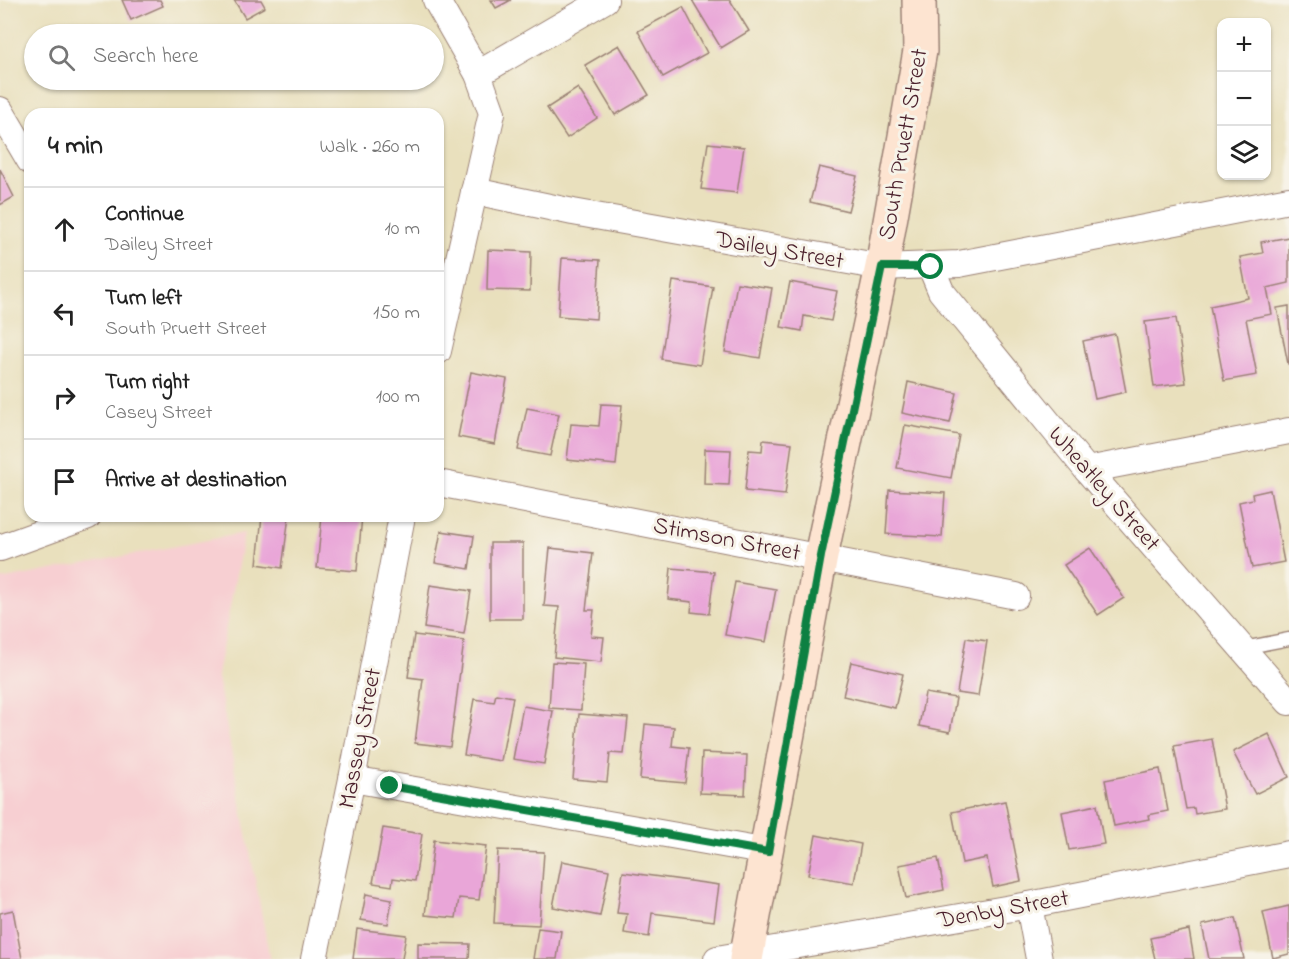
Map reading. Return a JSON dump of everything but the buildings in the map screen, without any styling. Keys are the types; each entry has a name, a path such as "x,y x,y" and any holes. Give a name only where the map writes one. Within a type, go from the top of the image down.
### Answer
{"street":[{"path":"436,0 478,74 492,113 444,324"},
{"path":"478,74 605,0"},
{"name":"South Pruett Street","path":"736,957 768,852 821,556 882,267 921,51 919,0"},
{"path":"0,110 24,151"},
{"name":"Dailey Street","path":"474,191 573,212 882,267 931,267 970,262 1289,200"},
{"name":"Wheatley Street","path":"931,267 942,291 1087,470 1289,702"},
{"path":"1087,470 1289,431"},
{"name":"Stimson Street","path":"444,484 821,556 1016,596"},
{"path":"0,548 72,522"},
{"name":"Massey Street","path":"314,959 352,779 401,522"},
{"path":"352,779 768,852"},
{"name":"Denby Street","path":"736,957 1029,905 1289,854"},
{"path":"1029,905 1040,959"}],"lane":[{"path":"1244,648 1289,639"}],"shaded area":[{"path":"244,533 217,675 270,959 0,959 0,580"}],"route":[{"path":"390,786 768,852 821,556 882,267 931,267"}]}
